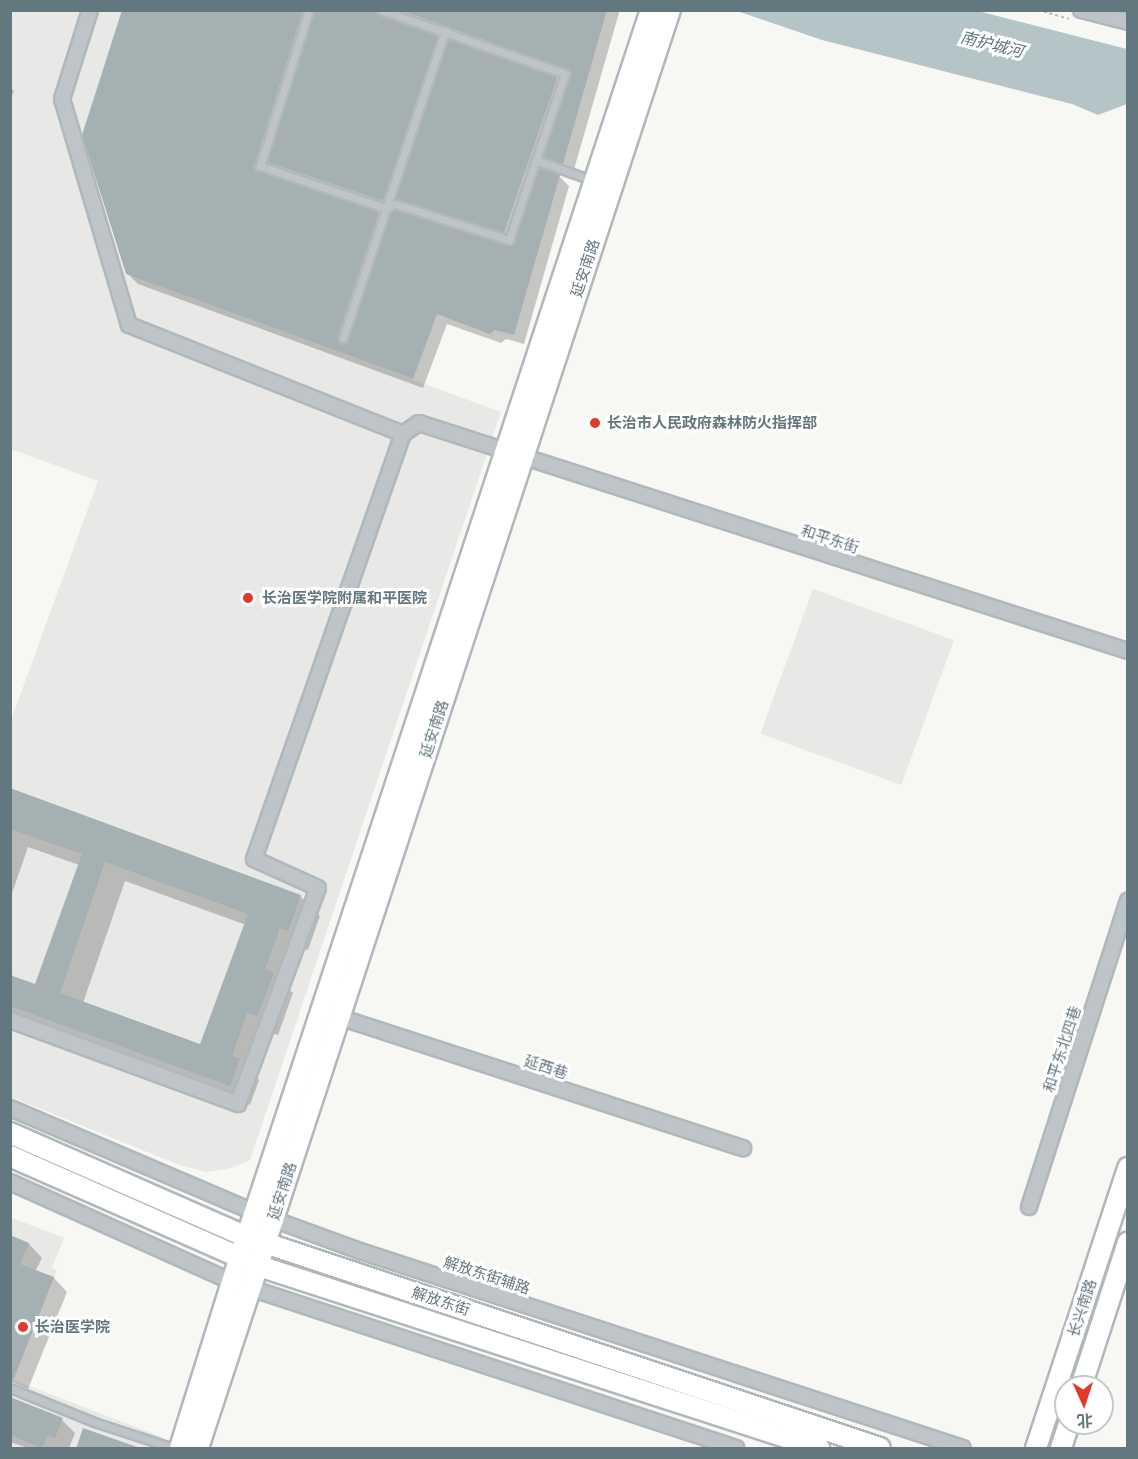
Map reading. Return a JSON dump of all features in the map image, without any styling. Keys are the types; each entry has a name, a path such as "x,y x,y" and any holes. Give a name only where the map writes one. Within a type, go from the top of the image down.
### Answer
{"main road":[{"name":"延安南路","path":"604,185 651,10"},
{"name":"延安南路","path":"198,1449 266,1244 264,1216 604,185 670,10"},
{"name":"延安南路","path":"180,1449 247,1237 264,1216 339,1017 514,455"},
{"name":"解放东街","path":"10,1133 266,1244 880,1449"},
{"name":"解放东街","path":"10,1156 259,1266 819,1449"},
{"name":"长兴南路","path":"1036,1449 1128,1168"},
{"name":"长兴南路","path":"1085,1375 1128,1242"}],"street":[{"path":"10,1020 238,1104 318,888 254,859 403,434 129,325 62,99 90,10"},
{"path":"1081,10 1128,22"},
{"name":"和平东街","path":"403,434 419,423 1128,651"},
{"name":"和平东北四巷","path":"1029,1207 1128,901"},
{"name":"延西巷","path":"339,1017 743,1148"},
{"name":"解放东街辅路","path":"10,1108 264,1216 360,1251 963,1449"},
{"path":"10,1182 232,1282 735,1449"}],"lane":[{"path":"309,10 260,166 385,208 395,204 509,240 565,74 381,10"},
{"path":"343,338 446,31"},
{"path":"537,161 604,185"},
{"path":"10,1388 94,1422 174,1449"}],"shaded area":[{"name":"长治医学院附属和平医院","path":"11,11 122,11 81,139 126,274 501,412 250,1160 232,1168 207,1172 182,1166 11,1097 11,720 98,481 11,449"},
{"path":"813,589 954,640 901,785 760,734"},
{"name":"长治医学院","path":"10,1217 64,1238 52,1268 57,1270 13,1380 162,1437 157,1448 11,1448"}],"water":[{"name":"南护城河","path":"974,10 1127,49 1127,104 1098,115 1072,104 822,40 737,11"}],"building":[{"path":"122,10 303,10 254,167 258,171 379,212 338,336 341,343 348,340 391,212 395,210 511,245 514,242 539,167 560,175 514,335 495,330 490,334 437,314 413,379 126,274 82,135"},
{"path":"314,10 375,10 379,15 438,36 383,201 267,162"},
{"path":"400,10 607,10 563,164 543,157 570,76 569,70"},
{"path":"448,39 558,77 503,237 393,199"},
{"path":"10,788 301,895 288,931 280,928 265,969 274,972 258,1016 247,1013 232,1056 240,1059 230,1086 10,1006 10,975 35,984 82,854 10,829","holes":["105,862 248,914 200,1044 60,993"]},
{"path":"10,1235 29,1243 20,1264 54,1277 12,1383"},
{"path":"10,1397 63,1418 55,1438 48,1435 42,1448 10,1435"},
{"path":"83,1428 137,1447 137,1449 76,1449"}],"place":[{"name":"长治市人民政府森林防火指挥部","path":"595,423"},
{"name":"长治医学院附属和平医院","path":"248,598"},
{"name":"长治医学院","path":"23,1327"}]}
